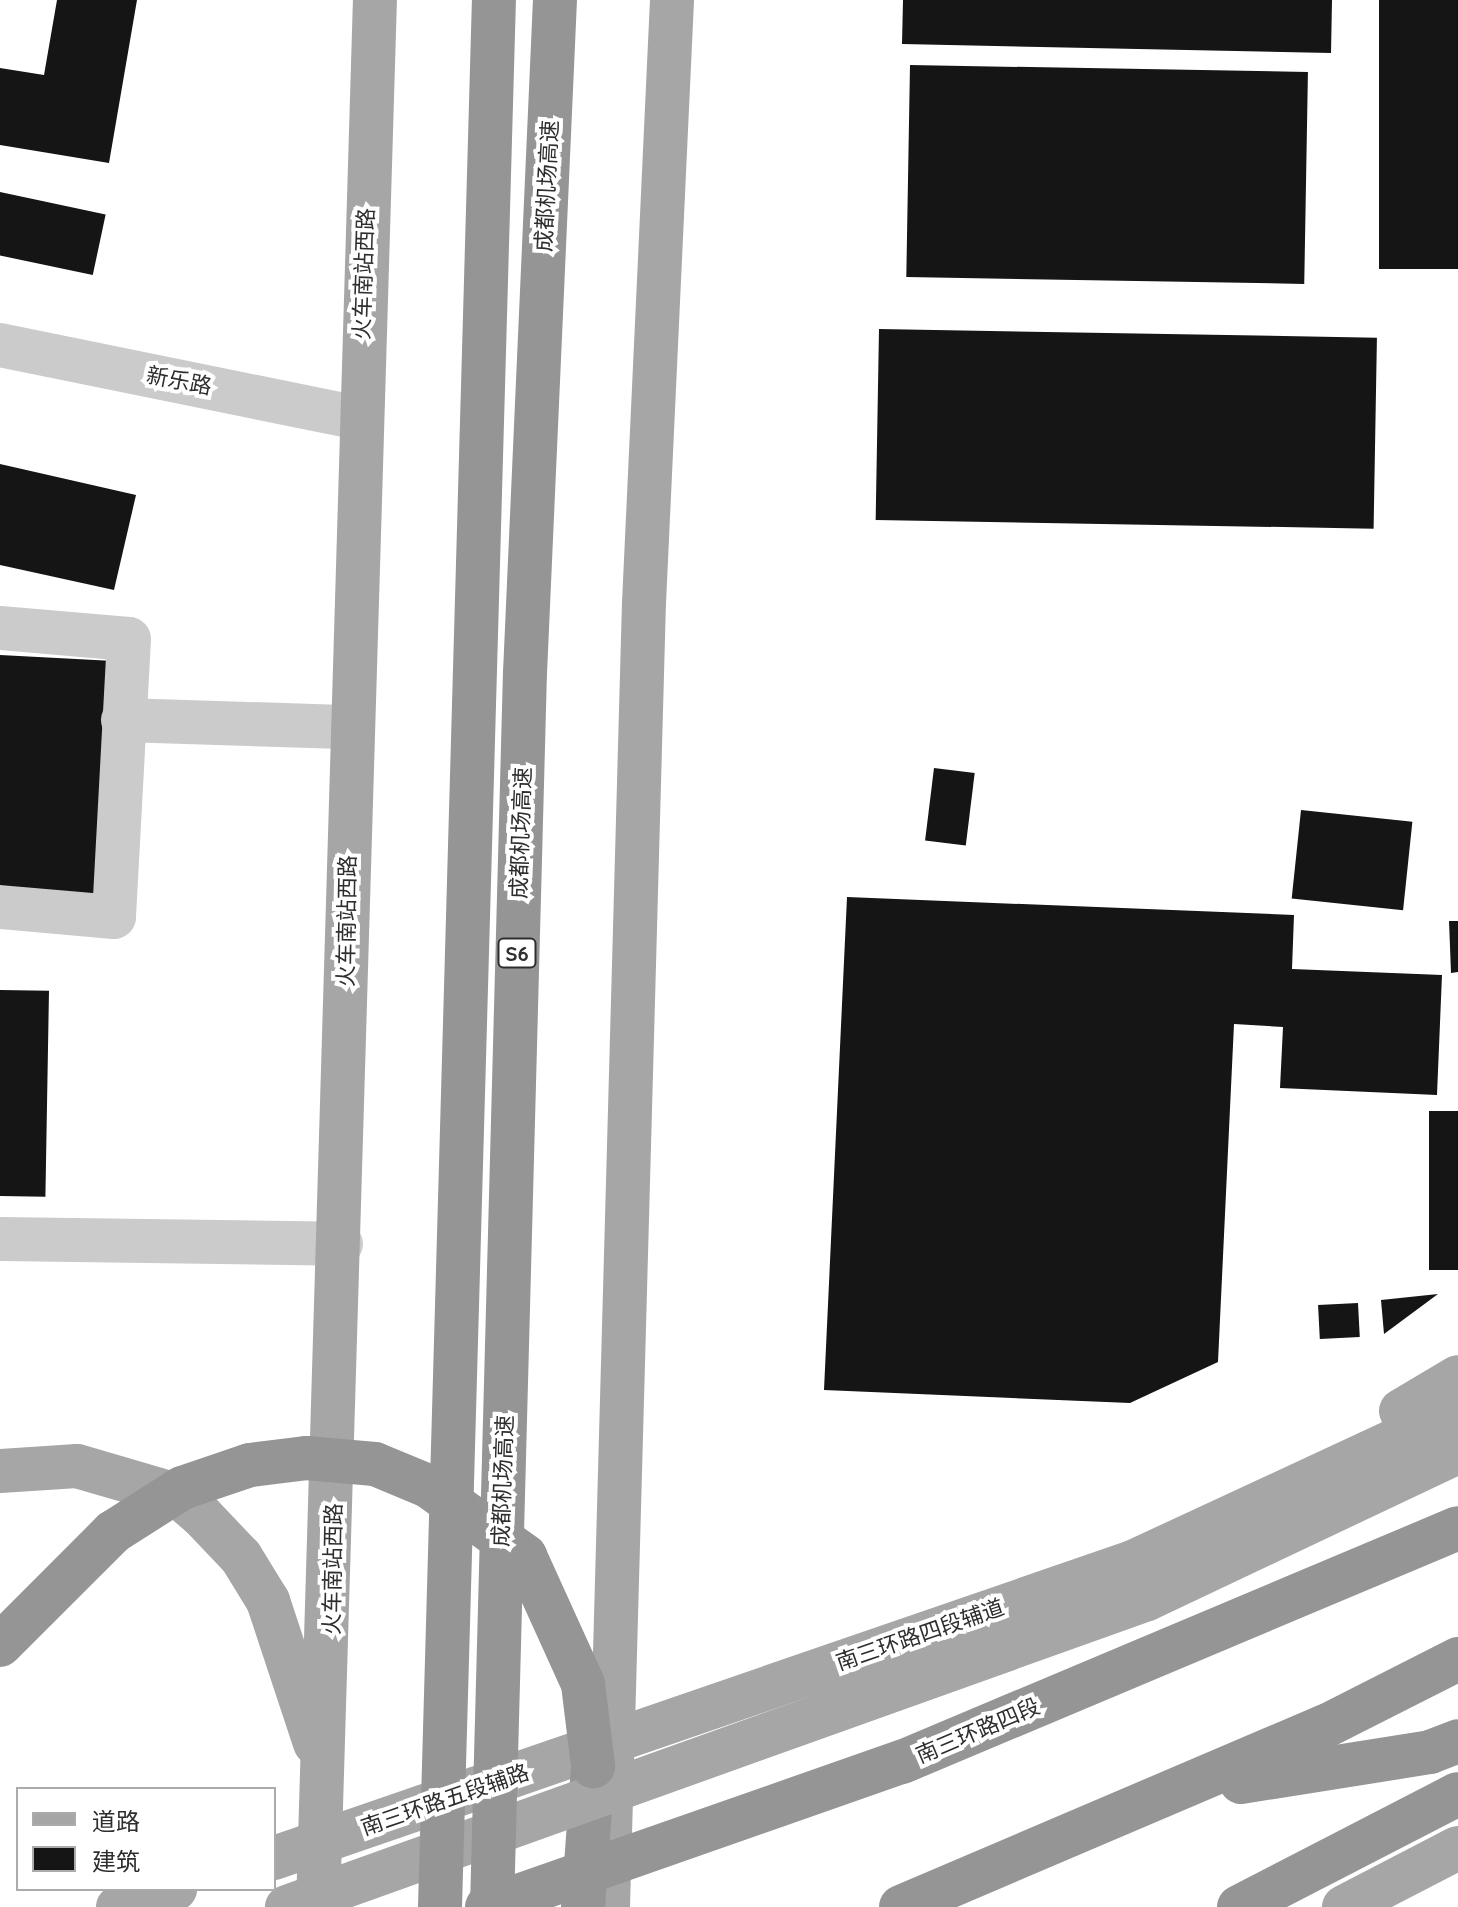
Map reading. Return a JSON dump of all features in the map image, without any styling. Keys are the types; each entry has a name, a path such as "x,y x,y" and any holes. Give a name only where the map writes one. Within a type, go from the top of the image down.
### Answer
{"highway":[{"name":"S6","path":"440,1907 494,0"},
{"name":"成都机场高速","path":"490,1907 525,673 555,0"},
{"path":"0,1645 113,1532 182,1488 250,1465 306,1458 375,1464 428,1486 525,1556 569,1643 583,1684 593,1766 583,1907"},
{"name":"南三环路四段","path":"490,1907 902,1762 1458,1528"},
{"path":"901,1907 1168,1796 1324,1747 1458,1659"},
{"path":"1324,1747 1444,1746"},
{"path":"1239,1907 1458,1794"}],"main road":[{"name":"火车南站西路","path":"318,1907 327,1782 358,418 375,0"},
{"path":"608,1907 616,1740 644,603 672,0"},
{"path":"1221,1521 1458,1377"},
{"path":"1221,1521 1458,1411"},
{"path":"287,1907 1147,1599 1458,1452"},
{"path":"0,1471 77,1466 118,1475 177,1495 209,1522 268,1601 327,1782"},
{"name":"南三环路四段辅道","path":"616,1740 1133,1562 1221,1521"},
{"name":"南三环路五段辅路","path":"276,1857 616,1740"},
{"path":"1344,1907 1458,1848"},
{"path":"118,1907 169,1891"}],"street":[{"name":"新乐路","path":"0,345 358,418"},
{"path":"0,628 129,639 114,917 0,907"},
{"path":"123,720 351,727"},
{"path":"0,1239 341,1244"}],"building":[{"path":"57,0 137,0 109,163 0,145 0,68 44,75"},
{"path":"903,0 1332,0 1331,53 902,44"},
{"path":"1379,0 1458,0 1458,269 1379,269"},
{"path":"910,65 1308,72 1304,284 906,277"},
{"path":"0,192 106,214 93,275 0,255"},
{"path":"879,329 1377,338 1374,529 876,520"},
{"path":"0,464 136,495 114,590 0,565"},
{"path":"0,655 114,661 101,905 0,899"},
{"path":"934,768 975,773 966,845 925,840"},
{"path":"1301,810 1412,822 1403,910 1292,899"},
{"path":"847,897 1294,915 1292,969 1442,975 1437,1095 1280,1088 1283,1027 1234,1024 1218,1362 1130,1403 824,1390"},
{"path":"1449,921 1458,921 1458,972 1451,973"},
{"path":"0,990 49,991 45,1197 0,1196"},
{"path":"1429,1111 1458,1111 1458,1270 1429,1270"},
{"path":"1438,1294 1384,1334 1381,1300"},
{"path":"1358,1303 1360,1337 1320,1339 1318,1305"}]}
